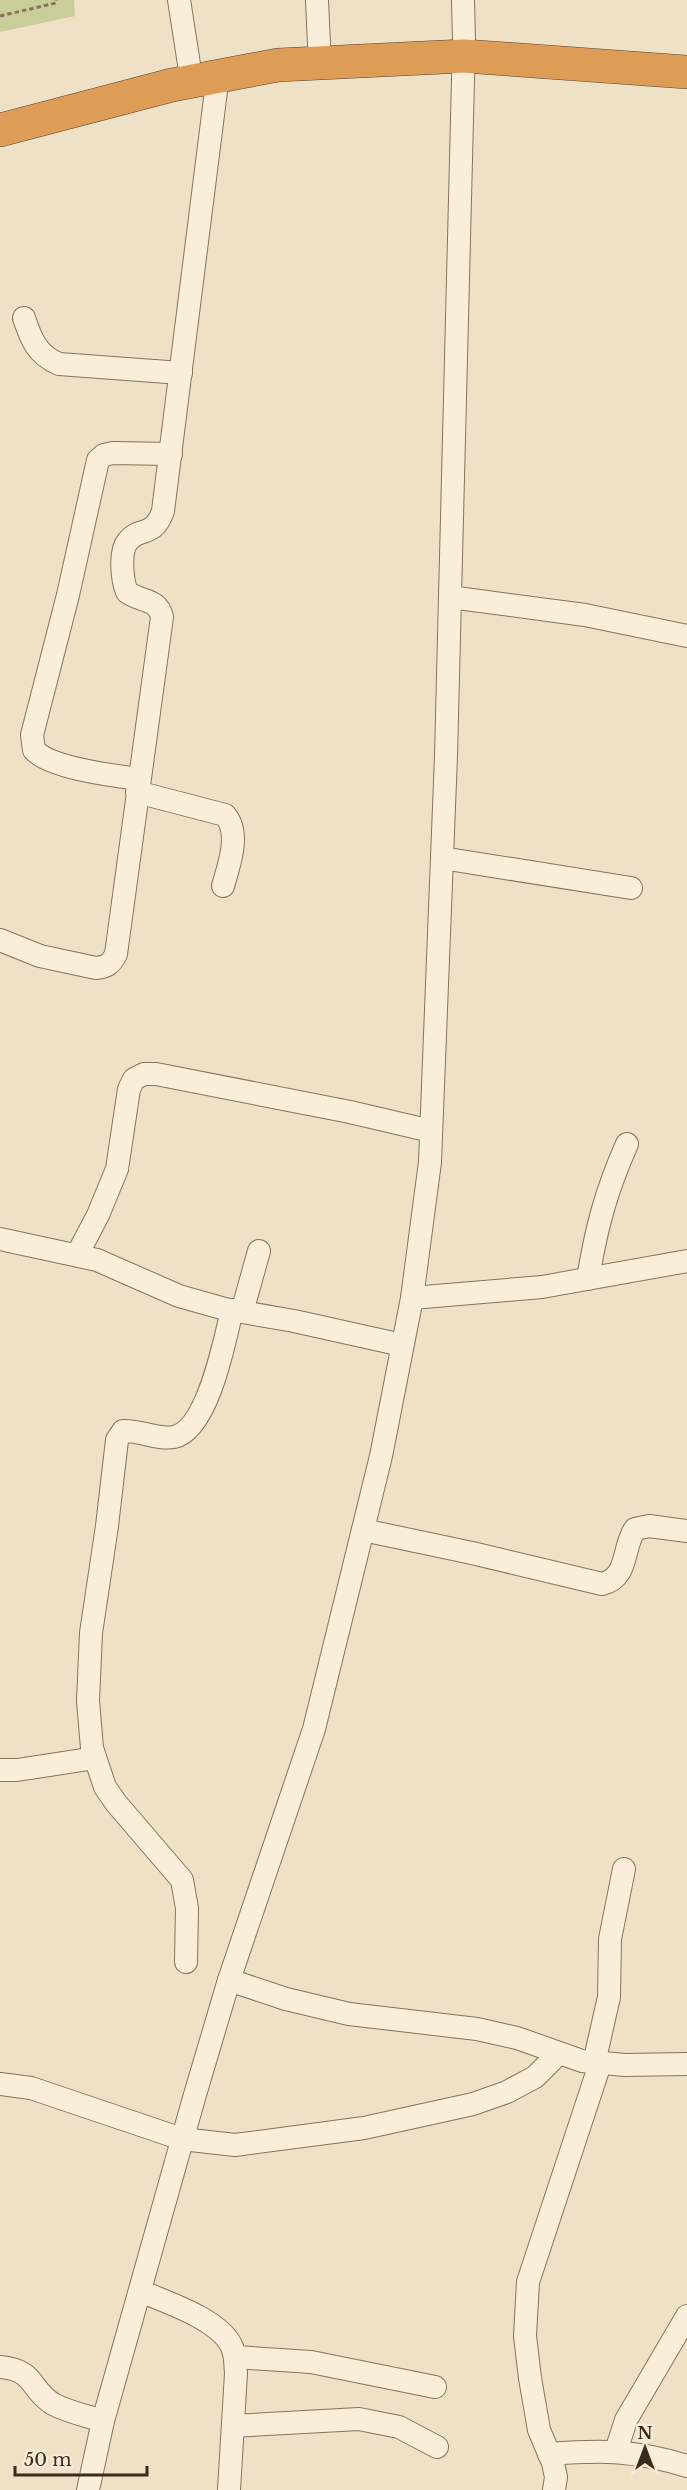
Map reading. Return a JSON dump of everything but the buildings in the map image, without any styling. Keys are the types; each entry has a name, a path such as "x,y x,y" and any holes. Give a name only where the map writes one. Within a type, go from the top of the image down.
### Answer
{"highway":[{"path":"0,130 268,49 319,45 687,53"},
{"path":"0,111 203,69 320,62 464,48 687,72"}],"street":[{"path":"0,940 40,956 105,968 112,963 118,937 162,617 156,604 132,597 127,592 124,578 124,549 128,541 154,528 164,511 181,373 203,69 178,0"},
{"path":"317,0 319,45"},
{"path":"88,2490 103,2421 182,2139 230,1980 314,1729 390,1416 426,1208 442,858 450,597 464,48 463,0"},
{"path":"24,318 30,338 39,353 59,364 181,373"},
{"path":"171,454 113,453 104,455 98,460 68,595 32,735 34,750 47,759 138,785 225,815 231,822 232,843 223,886"},
{"path":"450,597 585,615 687,636"},
{"path":"442,858 631,888"},
{"path":"77,1255 98,1215 117,1169 129,1089 134,1079 144,1074 178,1078 350,1112 431,1131"},
{"path":"588,1279 597,1225 610,1182 627,1144"},
{"path":"0,1239 77,1255 120,1269 179,1296 237,1311 402,1345"},
{"path":"186,1962 187,1908 182,1880 116,1803 105,1786 95,1758 88,1712 91,1633 106,1536 117,1440 123,1431 170,1437 181,1434 205,1404 259,1251"},
{"path":"412,1298 496,1293 687,1261"},
{"path":"363,1530 602,1584 610,1582 622,1568 635,1529 649,1526 687,1531"},
{"path":"0,1770 16,1770 95,1758"},
{"path":"554,2490 556,2477 535,2416 530,2378 525,2336 528,2282 597,2064 609,1997 610,1939 624,1869"},
{"path":"230,1980 286,1999 326,2009 367,2017 477,2030 517,2038 558,2054 597,2064 687,2064"},
{"path":"0,2084 32,2088 182,2139 235,2145 364,2128 472,2104 507,2092 535,2077 558,2054"},
{"path":"140,2291 182,2308 209,2324 223,2334 231,2345 235,2357 234,2426 229,2490"},
{"path":"616,2451 626,2420 687,2316"},
{"path":"235,2357 311,2362 435,2386"},
{"path":"0,2367 22,2372 55,2405 103,2421"},
{"path":"234,2426 359,2419 399,2427 437,2447"},
{"path":"549,2454 616,2451 640,2453 687,2466"}],"path":[{"path":"0,16 56,3 56,0"}],"green space":[{"path":"0,0 74,0 75,16 0,32"}]}
